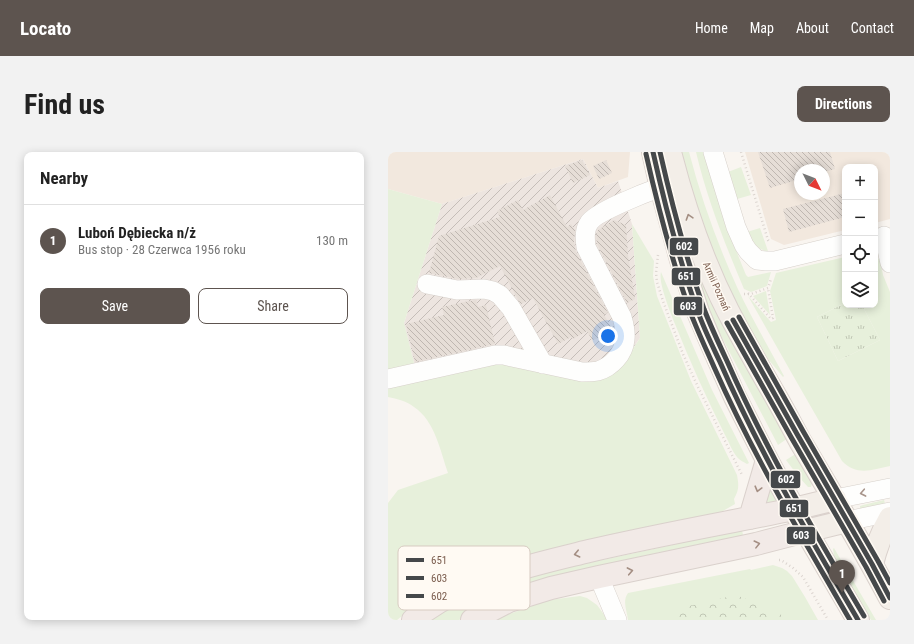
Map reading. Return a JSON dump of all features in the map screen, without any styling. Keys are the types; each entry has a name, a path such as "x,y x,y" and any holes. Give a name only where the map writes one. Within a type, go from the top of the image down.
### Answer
{"highway":[{"path":"750,518 767,460"},
{"path":"530,566 615,545 794,509"},
{"path":"530,594 551,588 756,544 806,531"},
{"path":"413,620 427,610"},
{"path":"472,620 491,610"}],"main road":[{"path":"653,152 681,260 698,312 713,347 735,397 767,460 806,531 858,620"},
{"name":"Armii Poznań","path":"670,152 678,182 702,254 728,311 800,441 835,499 890,598"},
{"path":"794,509 835,499"},
{"path":"872,564 885,526 890,518"},
{"path":"806,531 847,521"}],"street":[{"path":"713,152 740,239 748,251 758,260 775,261 842,245"},
{"path":"388,379 495,355 504,355 582,372 598,371 605,368 619,356 623,347 625,339 624,324 622,317 586,247 585,235 589,222 597,215 636,196 661,187"},
{"path":"883,236 890,263"},
{"path":"427,284 457,290 484,289 493,291 500,295 511,308 543,364"},
{"path":"835,499 890,488"},
{"path":"847,521 890,512"},
{"path":"599,577 617,620"}],"path":[{"path":"741,152 768,240 771,244"},
{"path":"748,293 771,319 773,318 768,288 772,278"},
{"path":"744,294 751,294 768,288"},
{"path":"774,561 781,560 803,577 828,620"}],"shaded area":[{"path":"388,152 630,152 628,177 598,188 583,159 442,204 388,189"},
{"path":"745,152 890,152 890,219 878,222 878,164 842,164 842,231 784,245 771,239"},
{"path":"583,159 598,188 618,181 632,224 640,338 620,366 415,367 404,323 442,204"}],"green space":[{"path":"680,152 689,152 710,220 723,254 737,287 784,376 783,377 759,348 730,293 704,229"},
{"path":"696,152 704,152 723,214 746,275 748,277 771,272 767,286 751,292 744,289 705,187"},
{"path":"741,167 751,195 737,199 728,172"},
{"path":"388,189 442,204 404,323 415,367 388,373"},
{"path":"632,224 654,261 653,276 657,296 691,381 737,475 738,488 734,499 735,504 716,515 530,569 530,546 398,546 398,610 410,610 397,620 388,620 388,503 398,490 448,473 436,437 427,420 421,413 408,403 388,397 388,385 490,361 579,379 626,359 640,338"},
{"path":"760,228 768,251 757,247 747,232"},
{"path":"690,253 692,253 788,438 778,445 705,302"},
{"path":"842,258 842,304 817,317 838,361 880,340 864,308 878,308 878,258 880,260 883,275 890,292 890,466 864,471 853,469 842,461 748,296 771,322 776,320 770,291 776,273"},
{"path":"661,272 712,390 749,463 747,464 739,459 734,452 699,380 668,306 661,283"},
{"path":"766,291 770,315 753,296"},
{"path":"842,304 842,308 864,308 880,340 838,361 817,317"},
{"path":"797,453 810,475 812,483 811,487 808,487 786,460"},
{"path":"767,484 777,499 775,501 761,504"},
{"path":"884,500 886,507 860,508 860,506 863,505"},
{"path":"742,530 743,535 619,561 561,579 530,591 530,577 551,571"},
{"path":"834,548 876,620 871,620 840,568 834,556"},
{"path":"773,565 782,568 792,576 818,620 628,620 625,599 628,593"},
{"path":"736,595 779,612 785,620 669,620 680,608"},
{"path":"580,596 587,598 597,605 608,620 494,620 521,610 530,610 530,607 549,600"},
{"path":"446,610 481,610 459,620 430,620"}],"building":[{"path":"758,152 830,152 835,169 830,170 830,164 794,164 794,181 770,188"},
{"path":"582,160 590,175 573,183 565,166"},
{"path":"606,160 612,173 599,179 593,166"},
{"path":"842,194 842,218 789,232 783,209 818,200 830,200 830,197"},
{"path":"550,195 567,227 571,224 575,230 574,242 576,252 608,313 604,315 614,334 592,340 587,331 573,339 571,337 558,344 533,298 521,304 500,266 476,278 458,279 429,273 439,236 500,217 497,211 518,200 523,210"},
{"path":"614,220 626,225 628,255 635,299 627,303 597,244 596,235 598,230"},
{"path":"476,300 478,307 486,305 495,344 415,362 406,324 444,315 442,307"}],"transit line":[{"name":"651","path":"653,152 679,253 705,331 768,461 858,620"},
{"name":"602","path":"660,152 685,251 697,290 712,329 758,427 809,522 864,616"},
{"name":"603","path":"646,154 672,254 684,294 699,334 745,432 796,527 850,620"},
{"name":"602","path":"739,317 890,583"},
{"name":"651","path":"733,320 890,598"},
{"name":"603","path":"727,323 884,601"}],"place":[{"name":"Luboń Dębiecka n/ż","path":"842,593"}]}
